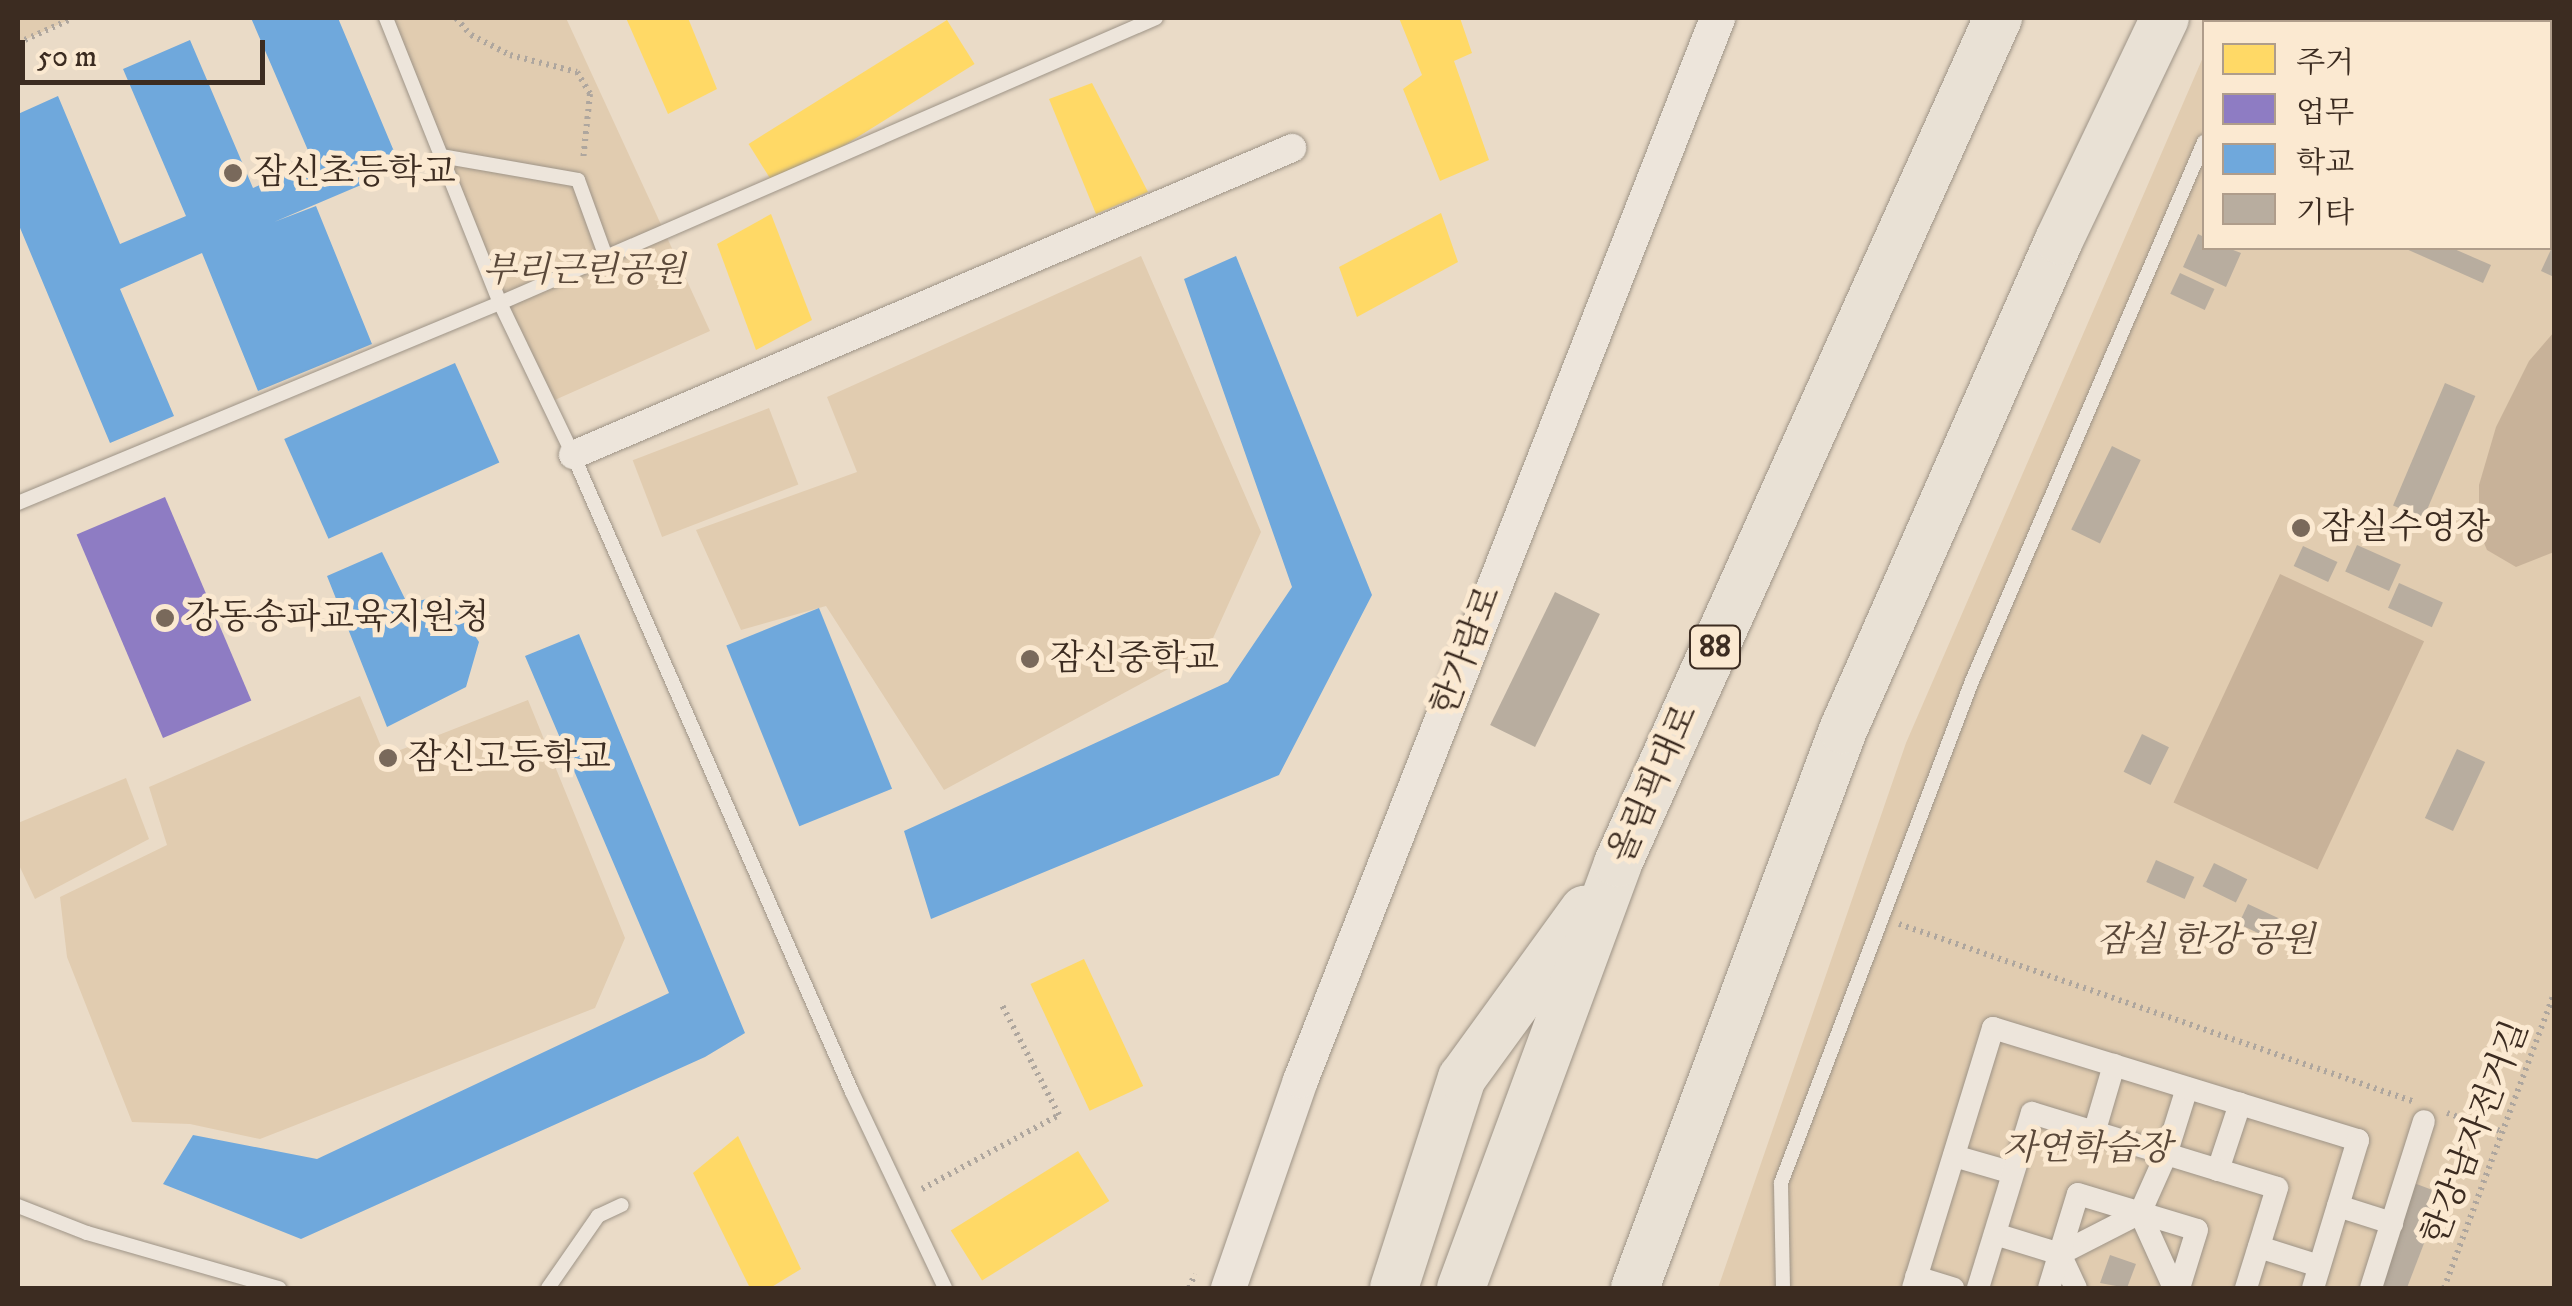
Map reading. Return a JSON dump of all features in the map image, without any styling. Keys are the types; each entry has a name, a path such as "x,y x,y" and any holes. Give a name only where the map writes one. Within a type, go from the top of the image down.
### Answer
{"highway":[{"name":"올림픽대로","path":"1460,1288 1618,863 1998,18"},
{"path":"1634,1288 1843,730 2059,240 2166,18"},
{"path":"1394,1288 1462,1078 1618,863"},
{"path":"1660,1288 1666,1198"}],"street":[{"name":"한가람로","path":"1228,1288 1300,1080 1716,18"},
{"path":"573,455 1292,148"},
{"path":"1953,1288 1914,1283 1992,1028 2358,1140 2316,1278 2259,1247"},
{"path":"2094,1132 2114,1065"},
{"path":"1995,1234 2060,1254 2140,1213 2166,1155 2187,1088"},
{"path":"2218,1170 2240,1104"},
{"path":"1978,1288 2032,1114 2277,1188 2246,1288"},
{"path":"2371,1288 2424,1121"},
{"path":"1954,1156 2013,1173"},
{"path":"2049,1288 2078,1194 2197,1230 2176,1288"},
{"path":"2338,1206 2392,1223"},
{"path":"2140,1213 2176,1288"},
{"path":"2060,1254 2076,1288"}],"lane":[{"path":"386,18 500,303 573,455 945,1288"},
{"path":"18,503 500,303 1156,18"},
{"path":"1783,1288 1781,1182 1972,680 2202,147"},
{"path":"441,156 578,180 606,257"},
{"path":"548,1288 598,1216 622,1204"},
{"path":"18,1206 87,1233 278,1288"}],"path":[{"path":"18,43 73,18"},
{"path":"456,18 471,34 510,55 577,72 590,94 586,150 578,180"},
{"path":"1882,918 2502,1132"},
{"name":"한강남자전거길","path":"2444,1288 2554,994"},
{"path":"903,1199 1060,1115 1002,1005"}],"green space":[{"path":"18,18 73,18 18,43"},
{"name":"부리근린공원","path":"386,18 566,18 710,331 548,403"},
{"name":"잠실수영장","path":"2554,18 2554,1288 1718,1288 1906,743 2202,60 2202,250 2552,250 2552,20 2220,20"},
{"path":"1141,256 1261,532 1209,647 944,790 826,606 741,630 696,530 857,472 827,397"},
{"path":"769,408 798,485 662,537 633,460"},
{"path":"360,696 385,756 528,700 625,938 595,1008 260,1139 190,1124 132,1122 67,957 60,897 167,845 149,787"},
{"path":"126,778 149,839 35,899 18,863 18,823"}],"shaded area":[{"path":"2554,18 2552,206 2552,20 2454,20"},
{"path":"2554,332 2554,552 2516,567 2487,550 2479,531 2479,485 2496,427 2529,361"},
{"path":"2280,574 2424,641 2318,870 2174,802"}],"building: 주거":[{"path":"626,18 688,18 717,89 668,114"},
{"path":"1399,18 1460,18 1472,53 1454,61 1489,160 1440,181 1403,89 1422,75"},
{"path":"947,20 975,64 776,188 749,144"},
{"path":"1092,83 1148,192 1096,214 1049,99"},
{"path":"1441,213 1458,262 1357,317 1339,267"},
{"path":"771,214 812,320 756,350 717,244"},
{"path":"1084,959 1143,1086 1090,1111 1031,984"},
{"path":"738,1136 801,1269 770,1288 750,1288 693,1173"},
{"path":"1078,1151 1109,1201 982,1281 951,1230"}],"building: 업무":[{"name":"강동송파교육지원청","path":"165,497 251,700 163,738 77,535"}],"building: 학교":[{"path":"251,18 338,18 401,168 274,222 316,206 372,344 258,391 202,253 120,289 174,416 110,443 18,223 18,114 58,96 120,244 186,216 123,69 190,40 253,188 313,162"},
{"path":"1236,256 1372,595 1279,775 931,919 904,831 1228,682 1292,587 1184,279"},
{"path":"455,363 499,463 329,539 284,439"},
{"path":"382,552 407,603 448,595 479,642 466,687 387,727 327,576"},
{"path":"819,608 892,789 799,826 726,645"},
{"path":"579,634 745,1033 705,1057 301,1239 163,1184 193,1135 317,1159 669,993 525,656"}],"building: 기타":[{"path":"2198,234 2202,236 2202,250 2241,253 2226,287 2183,267"},
{"path":"2554,243 2554,277 2541,271"},
{"path":"2409,250 2457,250 2491,265 2483,283"},
{"path":"2180,273 2214,289 2205,310 2170,294"},
{"path":"2445,383 2475,396 2423,518 2393,505"},
{"path":"2112,446 2141,460 2100,544 2071,530"},
{"path":"2357,545 2401,565 2389,591 2345,571"},
{"path":"2303,546 2337,562 2328,582 2294,566"},
{"path":"2399,583 2443,603 2432,627 2388,608"},
{"path":"1555,592 1600,614 1535,747 1490,725"},
{"path":"2142,734 2169,747 2151,785 2124,772"},
{"path":"2457,749 2485,762 2453,831 2425,818"},
{"path":"2156,860 2194,877 2185,899 2146,882"},
{"path":"2214,863 2247,879 2236,903 2203,886"},
{"path":"2248,904 2285,921 2276,941 2239,924"},
{"path":"2414,1183 2443,1194 2407,1288 2374,1288"},
{"path":"2110,1255 2136,1264 2127,1288 2100,1283"}],"place":[{"name":"잠신초등학교","path":"233,173"},
{"name":"잠실수영장","path":"2301,528"},
{"name":"강동송파교육지원청","path":"165,618"},
{"name":"잠신중학교","path":"1030,659"},
{"name":"잠신고등학교","path":"388,758"}],"park label":[{"name":"잠실 한강 공원","path":"2206,941"},
{"name":"자연학습장","path":"2087,1149"}]}
